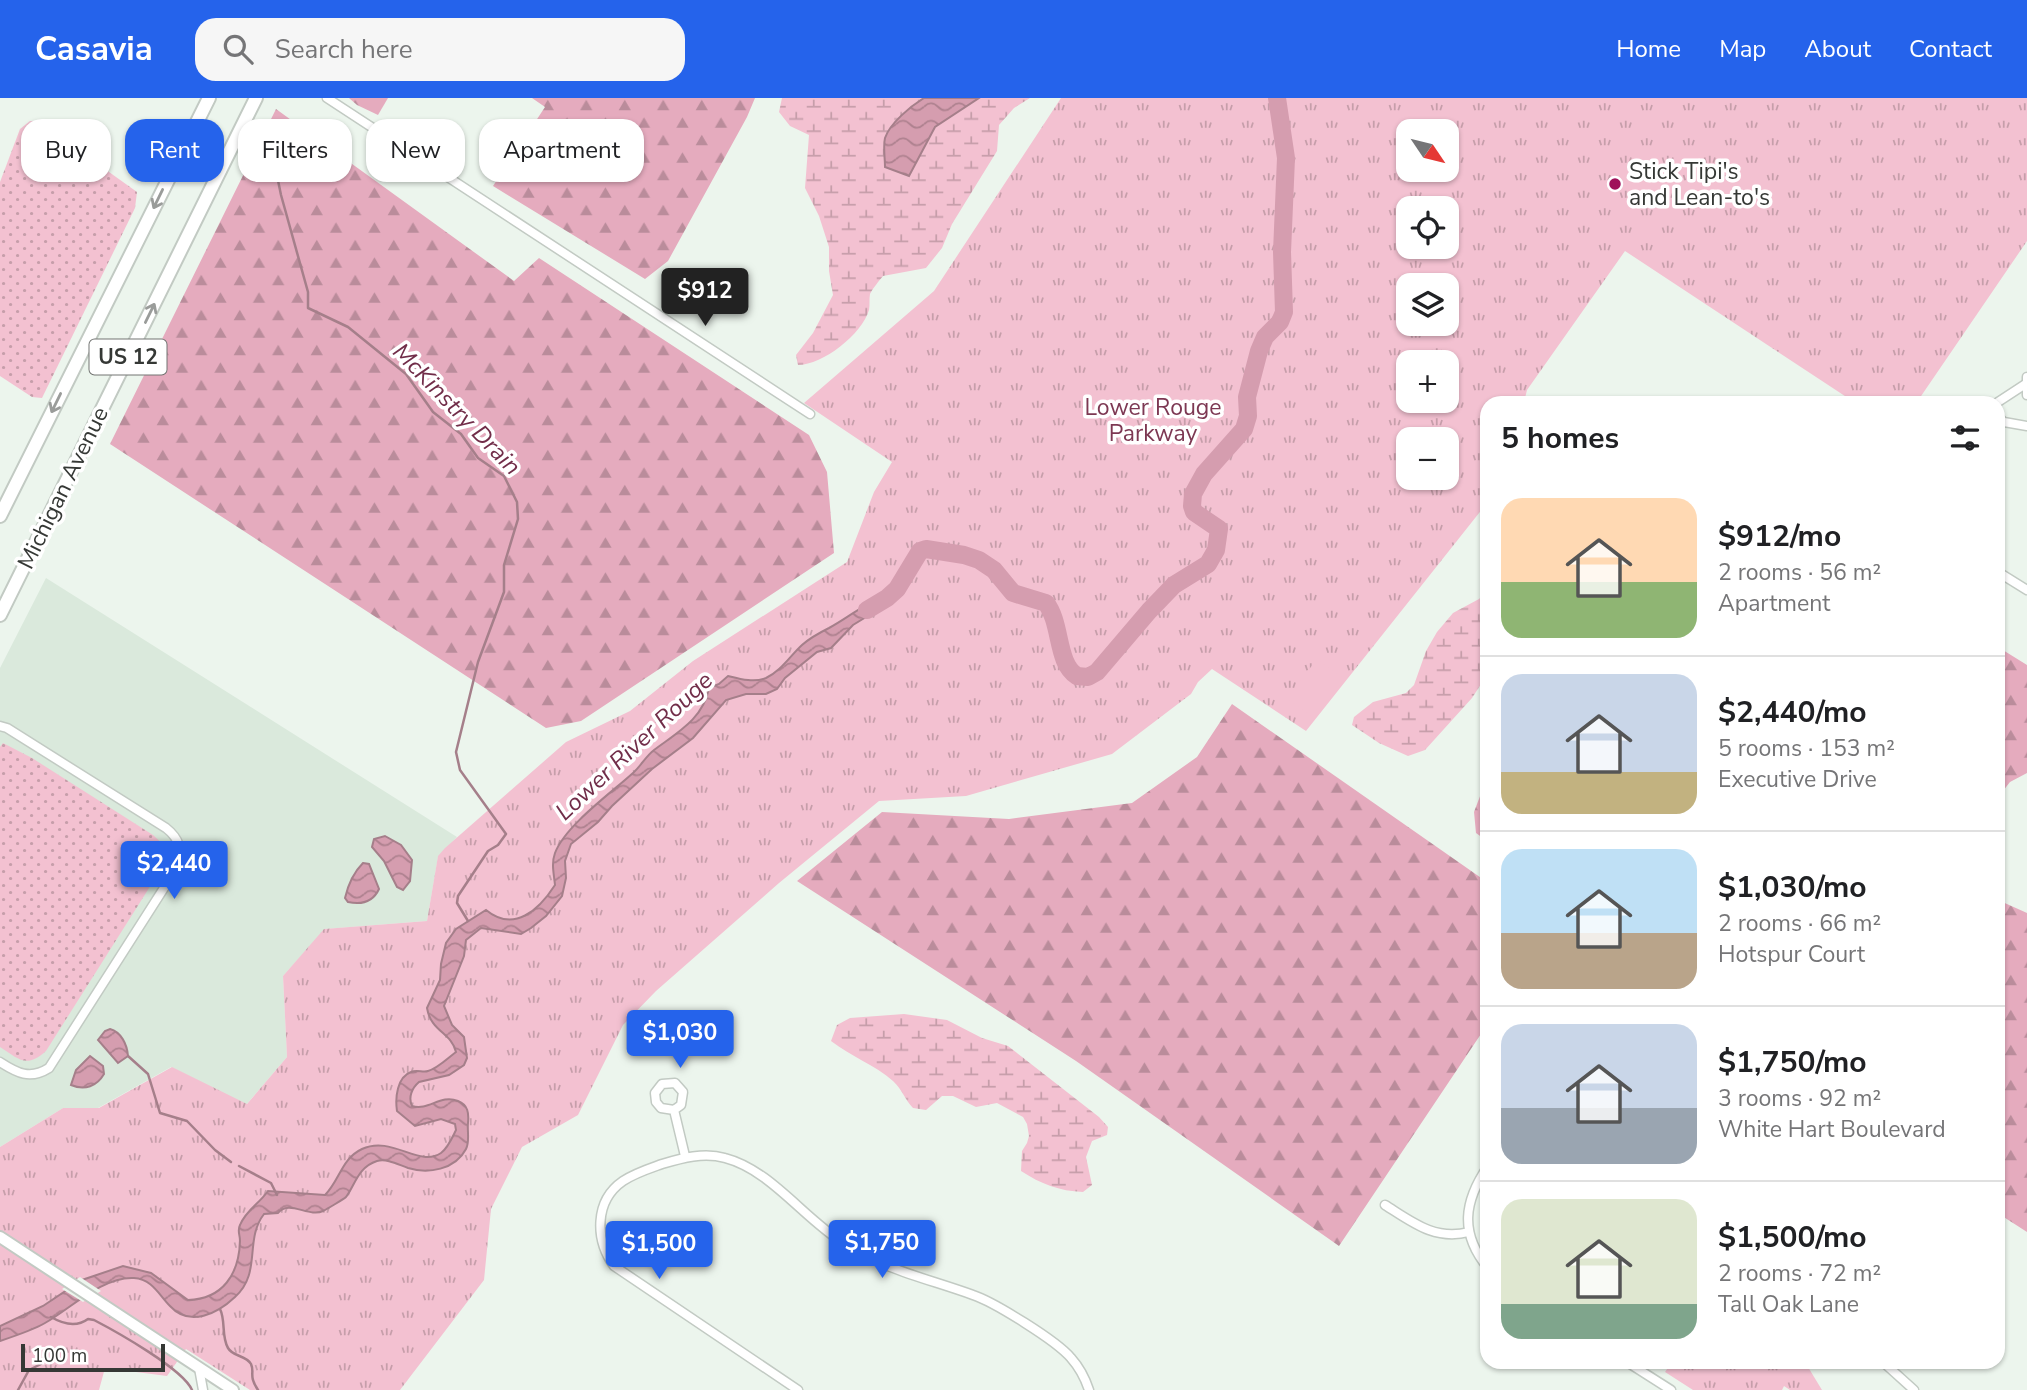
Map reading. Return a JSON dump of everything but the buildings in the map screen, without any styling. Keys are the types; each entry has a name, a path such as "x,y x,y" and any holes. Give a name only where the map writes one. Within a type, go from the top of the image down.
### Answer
{"main road":[{"name":"Michigan Avenue","path":"0,516 209,98"},
{"name":"Michigan Avenue","path":"224,162 256,98"},
{"name":"Michigan Avenue","path":"0,615 214,182"}],"street":[{"path":"327,98 810,414"},
{"path":"2027,377 2027,395"},
{"path":"2005,397 2026,383"},
{"path":"2005,422 2027,426"},
{"path":"2005,576 2027,590"},
{"path":"0,719 4,727 166,828 178,841 181,856 178,866 49,1068 37,1075 24,1075 0,1062"},
{"path":"674,1110 685,1157"},
{"path":"798,1390 623,1274 607,1257 599,1233 599,1221 607,1201 620,1183 641,1171 685,1157 720,1156 738,1162 761,1175 794,1205 859,1253 904,1274 975,1295 997,1307 1069,1355 1084,1374 1089,1390"},
{"path":"1480,1179 1469,1201 1469,1232 1473,1246 1480,1256"},
{"path":"1385,1205 1432,1233 1449,1236 1469,1232"},
{"path":"0,1237 233,1390"},
{"path":"200,1368 203,1390"},
{"path":"1638,1369 1671,1390"},
{"path":"1891,1369 1914,1390"}],"shaded area":[{"path":"46,578 457,837 438,857 427,921 325,929 283,976 287,1057 246,1105 171,1067 98,1108 63,1108 0,1147 0,668"}],"green space":[{"path":"349,98 388,98 378,115"},
{"path":"532,98 755,98 668,261 645,279 493,186 496,182 644,182 644,119 537,119 545,107"},
{"path":"782,98 924,98 893,126 885,138 909,176 935,127 979,98 1030,98 1014,108 999,125 997,151 952,224 942,248 926,268 883,276 870,294 869,310 865,319 850,338 819,360 798,365 796,355 813,333 833,295 829,247 819,216 805,188 809,135 790,126 779,112"},
{"name":"Lower Rouge Parkway","path":"1061,98 2027,98 2027,241 1921,396 1845,396 1625,251 1527,390 1526,396 1480,396 1480,512 1306,731 1212,669 1198,682 1191,694 1112,754 966,796 879,801 779,883 656,991 623,1025 578,1115 522,1147 491,1209 484,1280 400,1390 250,1390 186,1349 167,1376 105,1368 99,1390 0,1390 0,1147 63,1108 99,1108 172,1067 247,1104 287,1057 283,976 324,929 427,921 438,856 566,742 630,711 693,661 847,562 874,492 892,462 804,403 934,291"},
{"path":"276,109 290,119 271,119"},
{"path":"20,129 21,182 111,182 111,173 137,192 135,208 42,398 32,397 0,376 0,182"},
{"path":"352,164 366,174 366,182 377,182 514,281 539,258 809,435 827,472 834,553 581,721 546,728 110,444 240,182 352,182"},
{"path":"1479,599 1480,686 1425,750 1408,756 1379,743 1352,725 1354,717 1373,702 1406,693 1414,685 1426,651 1437,632 1453,613"},
{"path":"2005,651 2027,665 2027,773 2010,782 2005,788"},
{"path":"1317,659 1344,679 1314,718 1287,698"},
{"path":"1232,704 1480,877 1480,1035 1339,1246 1076,1061 797,881 882,812 1009,819 1132,803 1197,757"},
{"path":"3,743 32,758 153,835 165,846 163,866 46,1051 28,1061 0,1047 0,747"},
{"path":"1480,796 1480,836 1476,833 1474,812"},
{"path":"2005,903 2027,913 2027,1232 2005,1218"},
{"path":"904,1014 947,1020 982,1038 1008,1046 1099,1117 1108,1127 1107,1135 1092,1141 1086,1157 1092,1185 1083,1192 1066,1190 1043,1183 1021,1171 1022,1151 1029,1136 1023,1117 997,1103 976,1107 953,1096 942,1096 926,1110 913,1108 893,1081 831,1041 837,1025 850,1018"},
{"path":"1667,1369 1809,1369 1822,1390 1790,1390 1784,1386 1782,1390 1693,1390 1665,1372"}],"water":[{"path":"924,98 979,98 935,127 909,176 885,167 885,138 896,121"},
{"path":"887,598 879,609 853,625 831,648 817,652 785,678 777,689 766,694 746,694 726,700 693,738 652,769 598,822 571,844 565,861 566,878 562,896 546,916 521,934 481,928 466,940 464,956 444,1006 452,1025 464,1037 467,1058 464,1065 449,1075 419,1082 410,1099 412,1106 418,1107 452,1099 466,1107 468,1143 455,1162 440,1169 424,1171 389,1161 377,1161 365,1167 346,1197 323,1211 317,1213 288,1208 278,1213 264,1214 258,1224 251,1267 243,1288 228,1303 212,1313 195,1317 178,1313 146,1281 122,1279 87,1294 41,1325 0,1341 0,1326 43,1306 82,1280 123,1266 151,1273 188,1300 211,1295 220,1290 232,1274 239,1253 240,1225 268,1191 325,1195 349,1158 362,1149 373,1146 394,1148 424,1157 441,1153 456,1130 455,1124 441,1119 415,1126 397,1111 396,1100 400,1083 406,1075 413,1071 431,1070 456,1052 450,1040 429,1016 427,1008 440,980 446,943 456,929 486,910 496,917 516,919 534,910 555,885 554,857 568,832 636,770 651,752 688,724 701,708 709,688 728,676 752,680 766,678 812,637 863,607"},
{"path":"385,836 401,845 412,860 410,881 403,890 397,887 384,861 372,847 374,839"},
{"path":"363,863 369,864 379,889 374,897 366,902 348,902 345,898 348,888"},
{"path":"110,1029 125,1043 128,1056 118,1063 98,1040"},
{"path":"90,1056 103,1066 104,1074 98,1082 90,1086 81,1088 71,1085 76,1070"}],"pier":[{"path":"80,1277 101,1291 83,1302 62,1289"}],"waterway":[{"name":"Lower River Rouge","path":"867,610 897,589 920,551 926,549 964,555 979,560 994,570 1013,593 1046,603 1055,621 1062,653 1070,670 1077,676 1088,677 1097,672 1174,585 1208,564 1216,550 1219,529 1194,512 1193,494 1204,474 1244,429 1248,416 1247,397 1259,351 1265,337 1280,322 1284,312 1282,252 1286,158 1277,98"},
{"name":"McKinstry Drain","path":"278,182 308,292 308,308 348,327 406,374 433,412 461,434 478,458 504,476 517,502 518,519 504,565 504,592 478,662 456,752 460,770 506,834 498,845 488,851 458,896 457,903 468,921"},
{"path":"128,1056 148,1074 160,1113 187,1121 215,1150 231,1162"},
{"path":"239,1166 271,1183 277,1195"},
{"path":"220,1309 228,1348 251,1364 253,1381 258,1390"},
{"path":"51,1317 70,1324 94,1320 163,1362 186,1381 192,1390"},
{"path":"18,1390 29,1370 41,1364"}],"place":[{"name":"Stick Tipi's and Lean-to's","path":"1615,184"}]}
